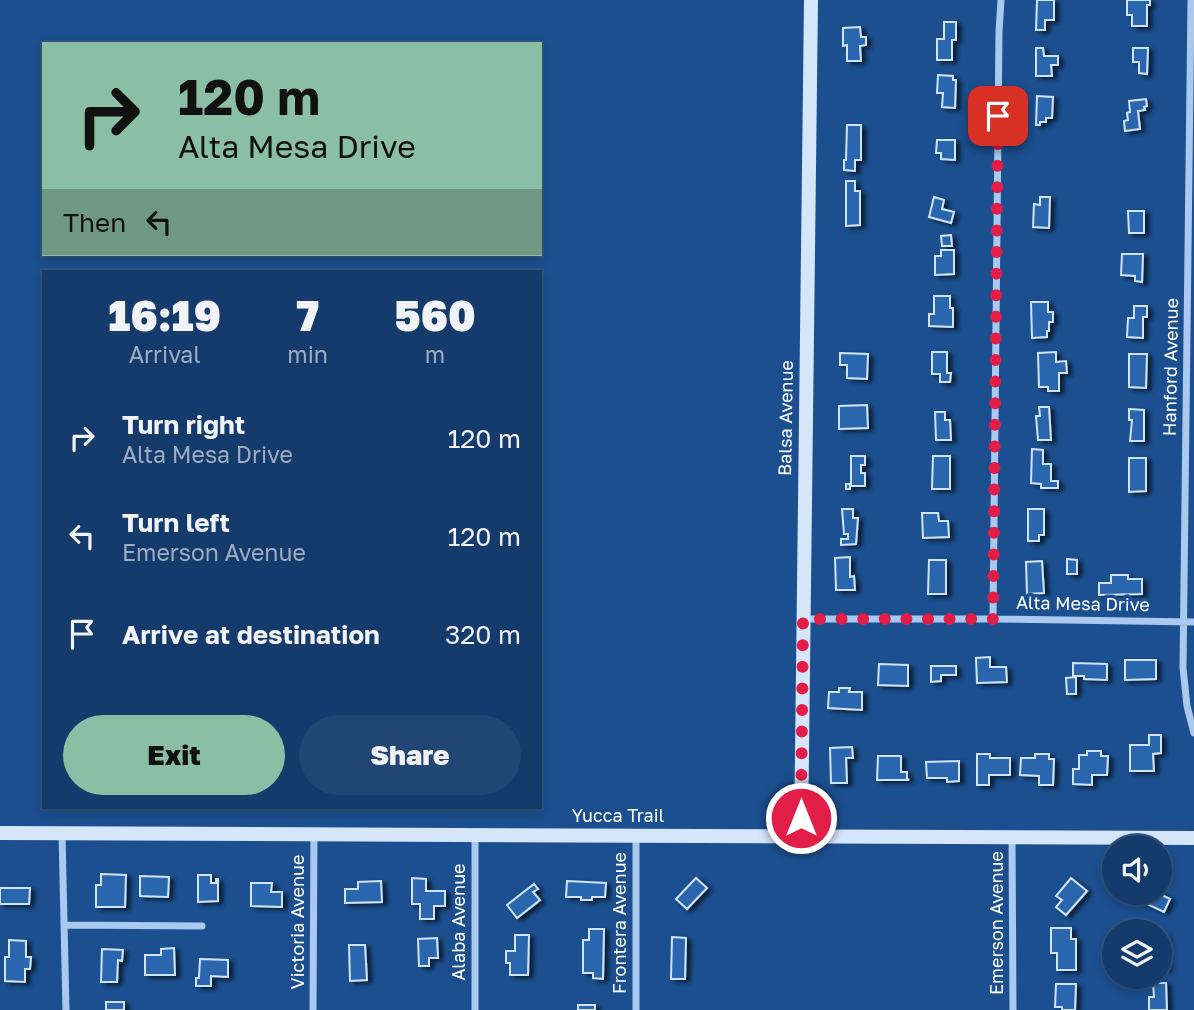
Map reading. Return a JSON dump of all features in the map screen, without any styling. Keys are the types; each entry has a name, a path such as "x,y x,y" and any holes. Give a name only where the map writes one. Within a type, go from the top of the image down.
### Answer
{"main road":[{"name":"Balsa Avenue","path":"801,836 811,0"},
{"name":"Yucca Trail","path":"0,833 1194,838"}],"street":[{"path":"993,619 1001,0"},
{"name":"Hanford Avenue","path":"1191,0 1183,668 1187,706 1194,733"},
{"name":"Alta Mesa Drive","path":"803,619 1194,621"},
{"path":"62,834 66,1010"},
{"name":"Victoria Avenue","path":"313,1010 314,835"},
{"name":"Alaba Avenue","path":"475,835 475,1010"},
{"name":"Frontera Avenue","path":"636,836 636,1010"},
{"name":"Emerson Avenue","path":"1012,836 1013,1010"},
{"path":"65,925 202,926"}],"building":[{"path":"1037,0 1054,0 1054,20 1045,20 1045,30 1036,30"},
{"path":"1127,0 1150,0 1150,5 1147,5 1147,26 1132,26 1132,15 1127,15"},
{"path":"944,22 956,22 952,60 937,60 937,39 944,39"},
{"path":"860,27 861,37 866,37 866,45 860,46 861,61 847,61 847,45 843,46 843,28"},
{"path":"1036,48 1043,48 1044,56 1058,56 1058,65 1051,65 1052,76 1036,76"},
{"path":"1133,48 1148,48 1147,74 1139,73 1139,62 1133,62"},
{"path":"938,75 953,76 953,80 956,80 955,108 942,107 943,93 937,93"},
{"path":"1037,96 1053,97 1052,118 1046,118 1046,122 1040,122 1040,125 1036,125"},
{"path":"1146,99 1145,110 1138,111 1140,129 1125,131 1124,121 1128,120 1127,113 1130,112 1129,101"},
{"path":"847,125 861,125 861,160 855,160 855,171 844,170"},
{"path":"937,140 955,140 955,160 941,159 941,153 936,153"},
{"path":"846,181 855,181 855,191 860,191 860,225 846,226"},
{"path":"934,197 944,200 942,209 954,212 951,223 929,217"},
{"path":"1040,197 1050,197 1049,228 1033,227 1034,204 1040,205"},
{"path":"1128,211 1144,211 1144,233 1129,233"},
{"path":"951,235 952,246 942,246 941,236"},
{"path":"941,250 954,250 954,274 935,275 935,256 941,256"},
{"path":"1122,254 1143,254 1142,282 1135,281 1135,276 1121,275"},
{"path":"934,296 950,296 953,327 929,326 929,314 934,314"},
{"path":"1031,302 1048,302 1048,312 1053,312 1053,322 1049,322 1047,337 1032,338"},
{"path":"1134,306 1147,306 1147,317 1143,317 1143,338 1127,337 1128,318 1134,318"},
{"path":"932,352 947,352 950,382 940,382 940,374 932,374"},
{"path":"1056,352 1056,362 1066,361 1067,373 1059,373 1059,391 1048,391 1048,387 1039,387 1038,353"},
{"path":"840,353 868,354 867,379 847,378 847,365 840,365"},
{"path":"1129,354 1147,354 1146,388 1129,387"},
{"path":"867,405 868,428 839,429 839,406"},
{"path":"1039,407 1049,407 1051,440 1038,440 1036,416 1040,416"},
{"path":"1129,409 1144,410 1144,441 1130,441 1132,420 1129,420"},
{"path":"935,412 945,412 945,420 950,420 951,440 936,440"},
{"path":"1032,449 1043,450 1043,464 1051,464 1051,481 1058,481 1058,488 1041,488 1041,484 1031,483"},
{"path":"851,456 865,456 861,473 865,473 865,486 850,486 850,489 846,489 846,484 851,484"},
{"path":"933,456 950,456 950,489 932,489"},
{"path":"1129,458 1146,458 1146,491 1129,492"},
{"path":"842,509 853,509 853,518 858,518 856,544 841,545 841,539 848,539 848,534 844,534"},
{"path":"1028,509 1044,509 1044,535 1039,535 1039,541 1028,541"},
{"path":"922,513 938,513 939,521 948,521 949,537 923,538"},
{"path":"850,557 850,577 854,576 855,590 836,590 835,558"},
{"path":"1067,559 1077,560 1077,574 1067,574"},
{"path":"929,560 946,560 946,594 928,594"},
{"path":"1042,561 1044,593 1027,594 1026,562"},
{"path":"1111,575 1128,575 1128,579 1142,579 1142,594 1099,595 1099,583 1111,583"},
{"path":"990,657 990,667 1006,667 1007,682 977,683 976,658"},
{"path":"1125,660 1156,660 1156,679 1125,680"},
{"path":"1073,663 1107,664 1107,680 1073,676"},
{"path":"879,664 908,665 908,686 878,685"},
{"path":"931,666 956,666 956,675 941,675 941,681 931,682"},
{"path":"1076,677 1076,694 1067,694 1066,678"},
{"path":"839,688 850,688 849,692 862,692 862,710 828,708 829,692 839,692"},
{"path":"1149,735 1161,735 1161,753 1153,754 1154,771 1130,771 1130,745 1149,745"},
{"path":"852,747 853,758 846,758 847,783 831,783 830,748"},
{"path":"1087,751 1101,751 1101,756 1108,756 1107,775 1092,775 1092,785 1073,784 1073,769 1079,769 1079,755 1087,755"},
{"path":"977,754 990,754 990,758 1010,758 1010,775 989,775 989,785 977,785"},
{"path":"1035,754 1049,754 1049,759 1054,759 1053,785 1039,785 1039,776 1020,775 1021,758 1035,758"},
{"path":"878,756 901,756 901,772 907,772 909,780 877,780"},
{"path":"959,761 959,781 947,782 947,778 927,778 926,762"},
{"path":"101,874 126,875 125,907 96,907 96,885 101,885"},
{"path":"198,875 211,875 211,883 216,883 218,879 218,901 198,902"},
{"path":"140,876 169,877 168,897 140,896"},
{"path":"412,878 426,879 426,891 445,891 445,906 434,906 434,919 420,919 420,904 412,904"},
{"path":"696,878 707,888 687,909 676,899"},
{"path":"1071,878 1087,891 1066,915 1056,907 1062,900 1056,896"},
{"path":"381,881 382,902 345,903 345,889 358,889 358,882"},
{"path":"567,881 606,883 605,897 581,900 581,897 566,897"},
{"path":"251,883 272,883 271,892 282,892 282,907 251,906"},
{"path":"534,884 538,889 533,892 540,900 517,918 507,905"},
{"path":"0,888 30,888 29,904 0,904"},
{"path":"1149,905 1167,905 1164,912"},
{"path":"1051,928 1071,928 1071,939 1076,939 1076,970 1057,970 1057,953 1051,953"},
{"path":"589,929 604,929 603,979 593,978 593,973 583,973 583,940 589,940"},
{"path":"515,935 529,935 528,975 510,975 510,963 506,963 506,951 515,951"},
{"path":"672,937 686,938 685,979 671,979"},
{"path":"437,938 438,958 429,958 429,966 419,966 418,939"},
{"path":"9,940 26,941 26,957 31,957 30,969 25,969 25,982 5,981 5,957 9,957"},
{"path":"349,945 365,945 367,980 350,981"},
{"path":"174,948 175,975 145,975 145,955 161,955 161,949"},
{"path":"102,949 123,950 122,961 118,960 117,982 101,982"},
{"path":"200,959 228,960 228,977 211,976 211,986 196,986"},
{"path":"1056,984 1076,984 1075,1010 1055,1007"},
{"path":"1153,989 1166,989 1167,1010 1149,1010 1149,997 1154,997"},
{"path":"106,1002 124,1002 124,1010 106,1010"},
{"path":"578,1005 595,1005 595,1010 578,1010"}],"route":[{"path":"801,818 803,619 993,619 998,116"}]}
